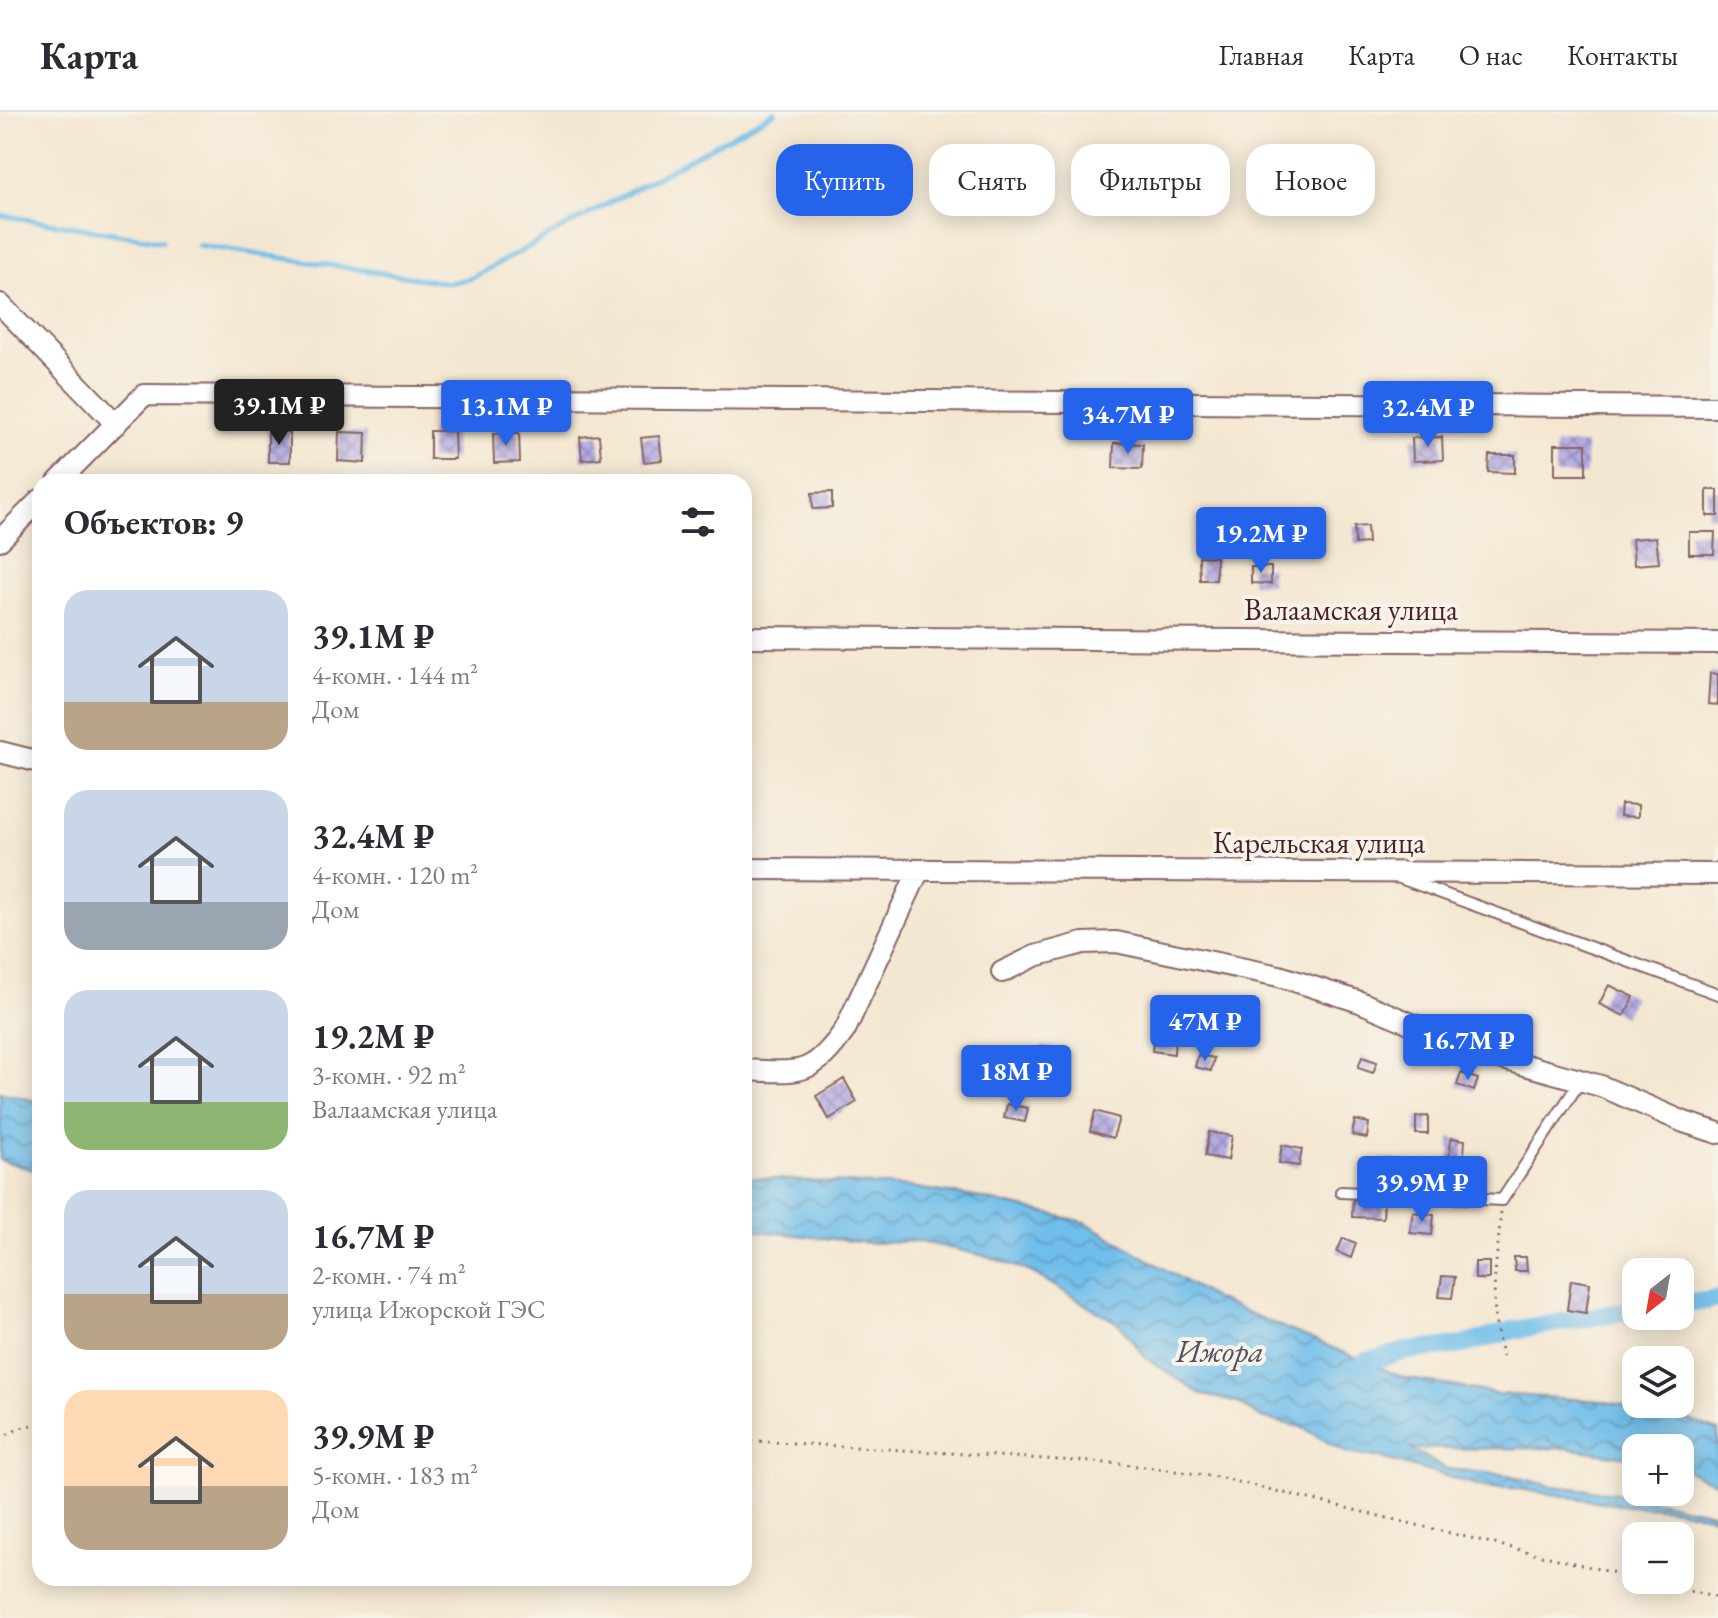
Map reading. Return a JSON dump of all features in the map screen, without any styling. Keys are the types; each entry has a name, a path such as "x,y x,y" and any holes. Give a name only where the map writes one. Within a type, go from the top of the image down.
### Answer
{"street":[{"path":"0,304 116,424"},
{"path":"66,474 144,395 1718,407"},
{"path":"0,540 32,508"},
{"name":"Валаамская улица","path":"752,637 1718,643"},
{"path":"0,752 32,760"},
{"name":"Карельская улица","path":"752,869 1390,875 1718,874"},
{"path":"752,1070 792,1072 807,1069 831,1050 845,1030 919,870"},
{"path":"1002,972 1035,956 1083,943 1116,942 1279,976 1360,1002 1478,1052 1601,1086 1684,1122 1718,1133"}],"lane":[{"path":"1390,875 1718,994"},
{"path":"1341,1192 1502,1200 1581,1080"}],"path":[{"path":"1502,1200 1492,1301 1496,1335 1503,1356"},
{"path":"0,1438 32,1425"},
{"path":"752,1441 1123,1464 1218,1477 1622,1575"},
{"path":"1694,1592 1718,1598"}],"water":[{"path":"0,1092 32,1100 32,1170 0,1160"},
{"name":"Ижора","path":"752,1177 910,1187 975,1197 1085,1222 1215,1299 1405,1378 1498,1394 1602,1401 1622,1405 1622,1418 1684,1418 1718,1431 1718,1484 1694,1473 1694,1434 1622,1434 1622,1456 1565,1448 1411,1449 1447,1469 1507,1475 1553,1486 1622,1494 1622,1505 1512,1488 1488,1488 1382,1458 1347,1453 1301,1427 1262,1418 1238,1403 1201,1394 1146,1358 1119,1324 1031,1272 990,1257 918,1241 869,1243 752,1232"},
{"name":"Ижора","path":"1628,1506 1681,1506 1718,1514 1718,1518 1675,1509"}],"building":[{"path":"430,431 454,431 455,459 430,459"},
{"path":"268,432 290,432 290,462 268,462"},
{"path":"339,432 366,433 365,463 338,461"},
{"path":"519,433 520,462 494,463 493,434"},
{"path":"599,435 601,458 582,460 580,437"},
{"path":"659,436 662,460 644,462 641,438"},
{"path":"1442,437 1443,460 1413,461 1412,438"},
{"path":"1114,443 1143,444 1142,469 1113,468"},
{"path":"1555,444 1586,444 1586,475 1555,475"},
{"path":"1489,455 1515,455 1515,473 1488,472"},
{"path":"1707,490 1718,490 1718,516 1707,516"},
{"path":"832,492 832,508 813,509 812,493"},
{"path":"1367,526 1368,543 1355,544 1354,527"},
{"path":"1689,532 1715,532 1714,554 1689,554"},
{"path":"1656,537 1659,563 1634,565 1632,539"},
{"path":"1199,556 1216,557 1216,580 1200,580"},
{"path":"1251,567 1271,567 1271,584 1251,583"},
{"path":"1710,673 1718,674 1718,705 1708,704"},
{"path":"1621,804 1638,805 1638,817 1620,816"},
{"path":"1609,985 1634,997 1624,1016 1599,1004"},
{"path":"1203,1010 1221,1014 1218,1032 1199,1028"},
{"path":"1154,1034 1175,1036 1174,1054 1152,1051"},
{"path":"1041,1046 1055,1048 1053,1070 1039,1068"},
{"path":"1198,1055 1214,1058 1211,1071 1195,1067"},
{"path":"1362,1057 1377,1062 1373,1073 1358,1068"},
{"path":"1461,1073 1478,1079 1474,1091 1457,1085"},
{"path":"844,1079 857,1102 829,1119 816,1096"},
{"path":"1007,1104 1028,1108 1025,1122 1004,1118"},
{"path":"1095,1111 1119,1118 1113,1138 1090,1131"},
{"path":"1428,1116 1428,1134 1416,1134 1416,1117"},
{"path":"1355,1120 1369,1123 1367,1138 1352,1135"},
{"path":"1209,1132 1232,1136 1228,1160 1205,1156"},
{"path":"1451,1138 1465,1140 1463,1166 1449,1165"},
{"path":"1282,1145 1302,1149 1299,1166 1279,1163"},
{"path":"1395,1158 1397,1178 1381,1180 1379,1160"},
{"path":"1353,1199 1384,1200 1383,1218 1352,1217"},
{"path":"1413,1212 1434,1215 1432,1235 1410,1233"},
{"path":"1343,1238 1356,1243 1351,1258 1337,1252"},
{"path":"1514,1257 1526,1257 1527,1271 1515,1271"},
{"path":"1475,1262 1489,1262 1489,1279 1475,1279"},
{"path":"1442,1276 1455,1277 1452,1298 1439,1297"},
{"path":"1571,1280 1590,1283 1586,1313 1567,1310"}],"waterway":[{"path":"197,245 449,283 472,278 775,112"},
{"path":"0,215 162,241"},
{"path":"1694,1303 1718,1299"},
{"path":"1364,1362 1406,1351 1463,1345 1514,1330 1622,1312"}]}
